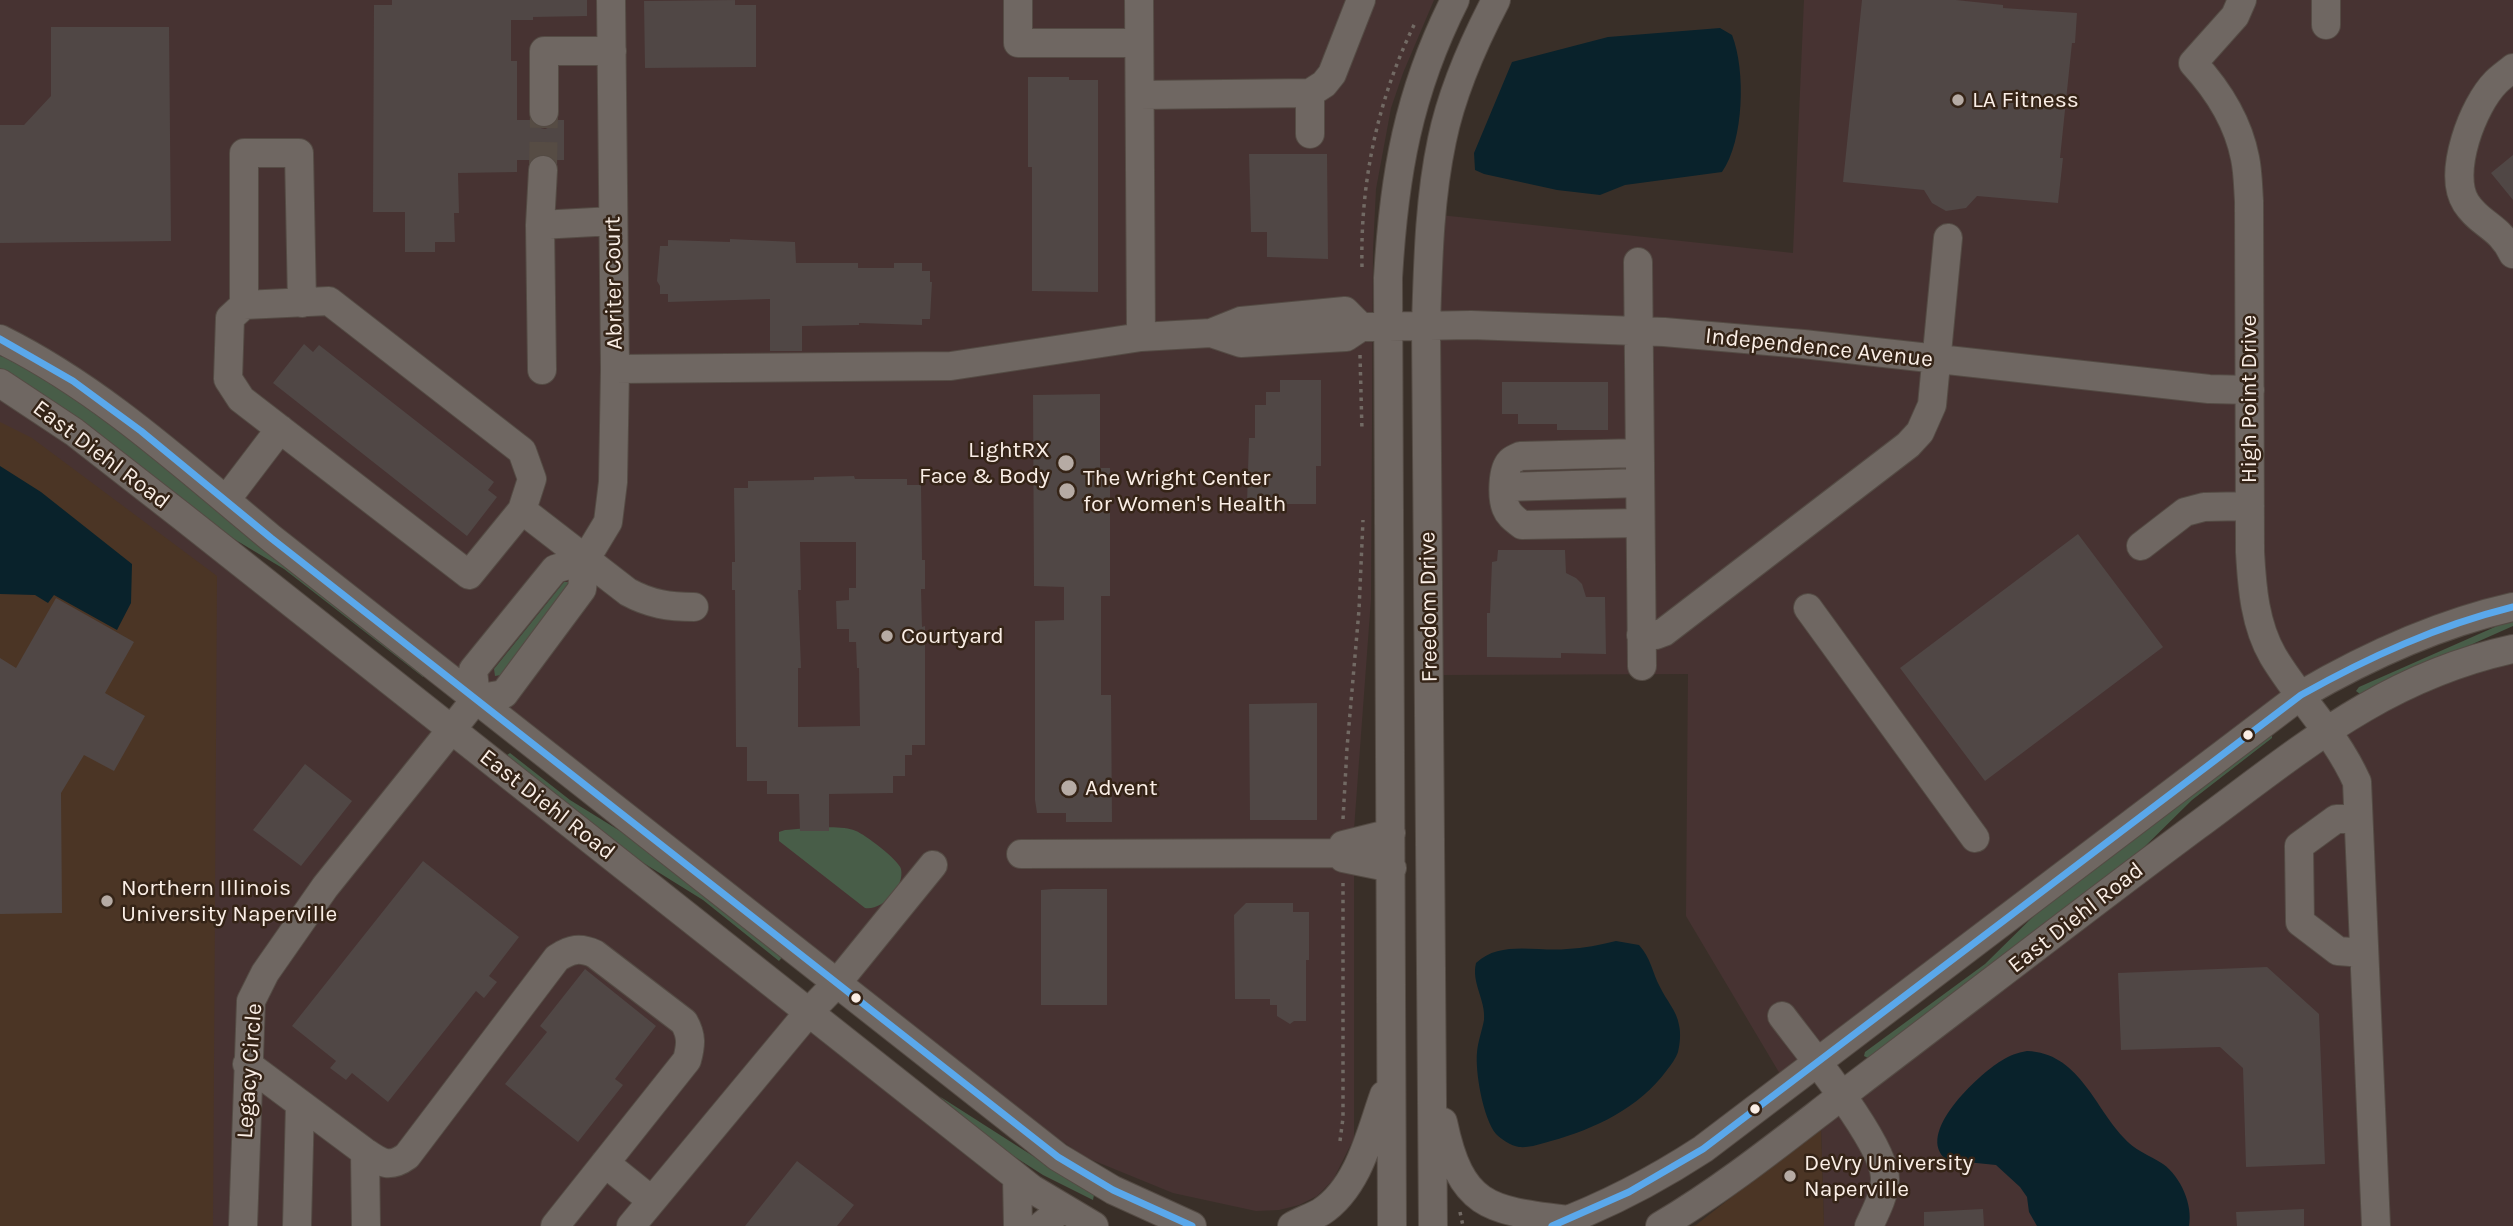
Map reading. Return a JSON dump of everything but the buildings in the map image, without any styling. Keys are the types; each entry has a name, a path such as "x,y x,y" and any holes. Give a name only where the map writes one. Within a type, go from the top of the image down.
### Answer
{"street":[{"name":"Abriter Court","path":"476,699 504,694 582,589 585,560 607,522 613,482 615,369 611,0"},
{"path":"1018,0 1018,43 1139,43"},
{"path":"1139,0 1141,337"},
{"path":"1140,95 1310,93 1324,84 1332,74 1361,0"},
{"name":"Freedom Drive","path":"1392,1226 1392,867 1369,336 1397,170 1408,123 1423,71 1455,0"},
{"name":"Freedom Drive","path":"1433,1226 1426,326 1429,242 1433,190 1442,139 1464,67 1496,0"},
{"name":"High Point Drive","path":"2242,0 2235,16 2193,63 2210,81 2228,110 2245,157 2249,201 2250,552 2256,609 2273,656 2328,729 2357,782 2376,1226"},
{"path":"544,112 544,51 612,51"},
{"path":"2513,68 2495,83 2480,106 2462,150 2459,175 2464,201 2474,214 2506,240 2513,254"},
{"path":"1310,93 1310,134"},
{"path":"244,305 244,153 299,153 302,303"},
{"path":"542,370 540,225 543,170"},
{"path":"540,225 613,221"},
{"path":"1642,635 1664,632 1908,445 1920,432 1929,412 1937,360 1948,238"},
{"path":"1638,262 1642,666"},
{"path":"329,302 522,451 532,479 522,510 469,575 241,399 228,379 230,318 244,305 302,303 329,302"},
{"name":"Independence Avenue","path":"615,369 951,366 1141,337 1211,334 1241,343 1369,336 1426,326 1471,325 1638,331 1802,344 2220,390 2249,390"},
{"name":"East Diehl Road","path":"0,339 83,387 1058,1157 1113,1190 1192,1226"},
{"name":"East Diehl Road","path":"0,383 74,432 1017,1177 1094,1226"},
{"path":"226,500 280,429"},
{"path":"1639,453 1520,456 1510,461 1506,471 1505,507 1522,525 1640,523"},
{"path":"1505,487 1640,483"},
{"path":"2141,546 2185,512 2204,507 2250,506"},
{"path":"522,510 628,592 646,602 669,607 694,607"},
{"path":"451,730 476,699 473,670 555,569 585,560"},
{"name":"East Diehl Road","path":"1560,1223 1597,1209 1666,1173 1703,1149 2301,695 2392,646 2445,625 2513,607"},
{"path":"1808,608 1975,838"},
{"name":"East Diehl Road","path":"1660,1226 1708,1195 1841,1097 2131,874 2328,729 2414,680 2487,654 2513,649"},
{"name":"Legacy Circle","path":"243,1226 251,1001 265,973 325,887 451,730"},
{"path":"2358,819 2336,819 2299,846 2300,922 2338,951 2364,953"},
{"path":"1339,853 1343,845 1391,833"},
{"path":"1021,855 1339,853"},
{"path":"1339,853 1343,858 1392,867"},
{"path":"631,1226 933,865"},
{"path":"247,1064 381,1163 396,1164 407,1156 557,958 569,950 583,948 595,954 684,1022 692,1044 687,1060 555,1226"},
{"path":"1782,1016 1869,1135 1884,1164 1882,1194 1869,1226"},
{"path":"1433,1073 1448,1149 1461,1176 1481,1201 1503,1211 1560,1223"},
{"path":"1292,1226 1329,1206 1349,1182 1360,1163 1391,1075"},
{"path":"297,1226 300,1104"},
{"path":"365,1152 366,1226"},
{"path":"605,1163 651,1200"},
{"path":"1017,1177 1018,1226"},
{"path":"1041,1226 1063,1208"}],"path":[{"path":"1362,431 1369,336"},
{"path":"1343,825 1363,520"},
{"path":"1340,1146 1343,1118 1343,881"}],"shaded area":[{"path":"0,0 1434,0 1391,108 1376,189 1373,249 1371,599 1354,829 1354,1138 1333,1180 1317,1196 1299,1205 1279,1210 1256,1211 1173,1193 1085,1157 1043,1128 0,326"},
{"path":"1804,0 2513,0 2513,595 2409,626 1780,1074 1686,916 1688,674 1441,675 1438,391 1440,215 1793,253"},
{"path":"0,398 33,417 151,507 1014,1194 1014,1226 0,1226"},
{"name":"Northern Illinois University Naperville","path":"0,422 32,438 217,576 213,1226 0,1226"},
{"path":"2513,661 2513,1226 1824,1226 1821,1127 2297,764 2369,718 2439,683"},
{"name":"DeVry University Naperville","path":"1821,1127 1824,1226 1693,1226 1696,1225"}],"green space":[{"path":"0,356 17,360 123,432 427,674 423,677 284,569 214,527 0,371"},
{"path":"564,582 569,582 569,589 501,675 495,676 494,669"},
{"path":"2513,619 2513,626 2360,694 2356,691 2359,687"},
{"path":"2268,734 2272,735 2272,738 2192,800 2125,866 1872,1056 1864,1056 1865,1052 1985,964 2049,901"},
{"path":"510,753 570,800 649,849 783,956 779,961 703,900 621,849 504,757"},
{"path":"831,827 856,831 881,848 899,865 901,876 896,890 885,902 865,908 779,841 779,832"},
{"path":"939,1096 1094,1195 1093,1200 1043,1175 1001,1148"}],"water":[{"path":"1720,28 1732,35 1741,86 1739,124 1729,159 1722,172 1625,185 1600,195 1557,190 1475,170 1474,153 1512,62 1608,37"},
{"path":"0,466 41,492 132,564 131,603 117,630 54,595 48,603 35,595 0,594"},
{"path":"1616,941 1639,945 1646,955 1678,1020 1680,1038 1676,1057 1643,1095 1630,1106 1600,1123 1535,1146 1519,1147 1510,1144 1491,1127 1481,1094 1477,1052 1484,1013 1475,978 1476,963 1486,956 1507,949 1573,949"},
{"path":"2027,1051 2045,1054 2072,1070 2127,1142 2163,1164 2175,1176 2187,1201 2189,1226 2037,1226 2029,1212 2027,1197 1996,1165 1947,1160 1939,1149 1938,1136 1943,1121 1953,1106 1978,1078 1991,1068 2004,1059"}],"tunnel":[{"path":"543,170 544,112"}],"transit line":[{"path":"0,339 73,381 141,431 271,538 1058,1157 1113,1190 1192,1226"},
{"path":"1552,1226 1629,1192 1703,1149 2301,695 2352,668 2430,633 2513,607"}],"place":[{"name":"LA Fitness","path":"1958,100"},
{"name":"LightRX Face & Body","path":"1066,463"},
{"name":"The Wright Center for Women's Health","path":"1067,491"},
{"name":"Courtyard","path":"887,636"},
{"name":"Advent","path":"1069,788"},
{"name":"Northern Illinois University Naperville","path":"107,901"},
{"name":"DeVry University Naperville","path":"1790,1176"}]}
